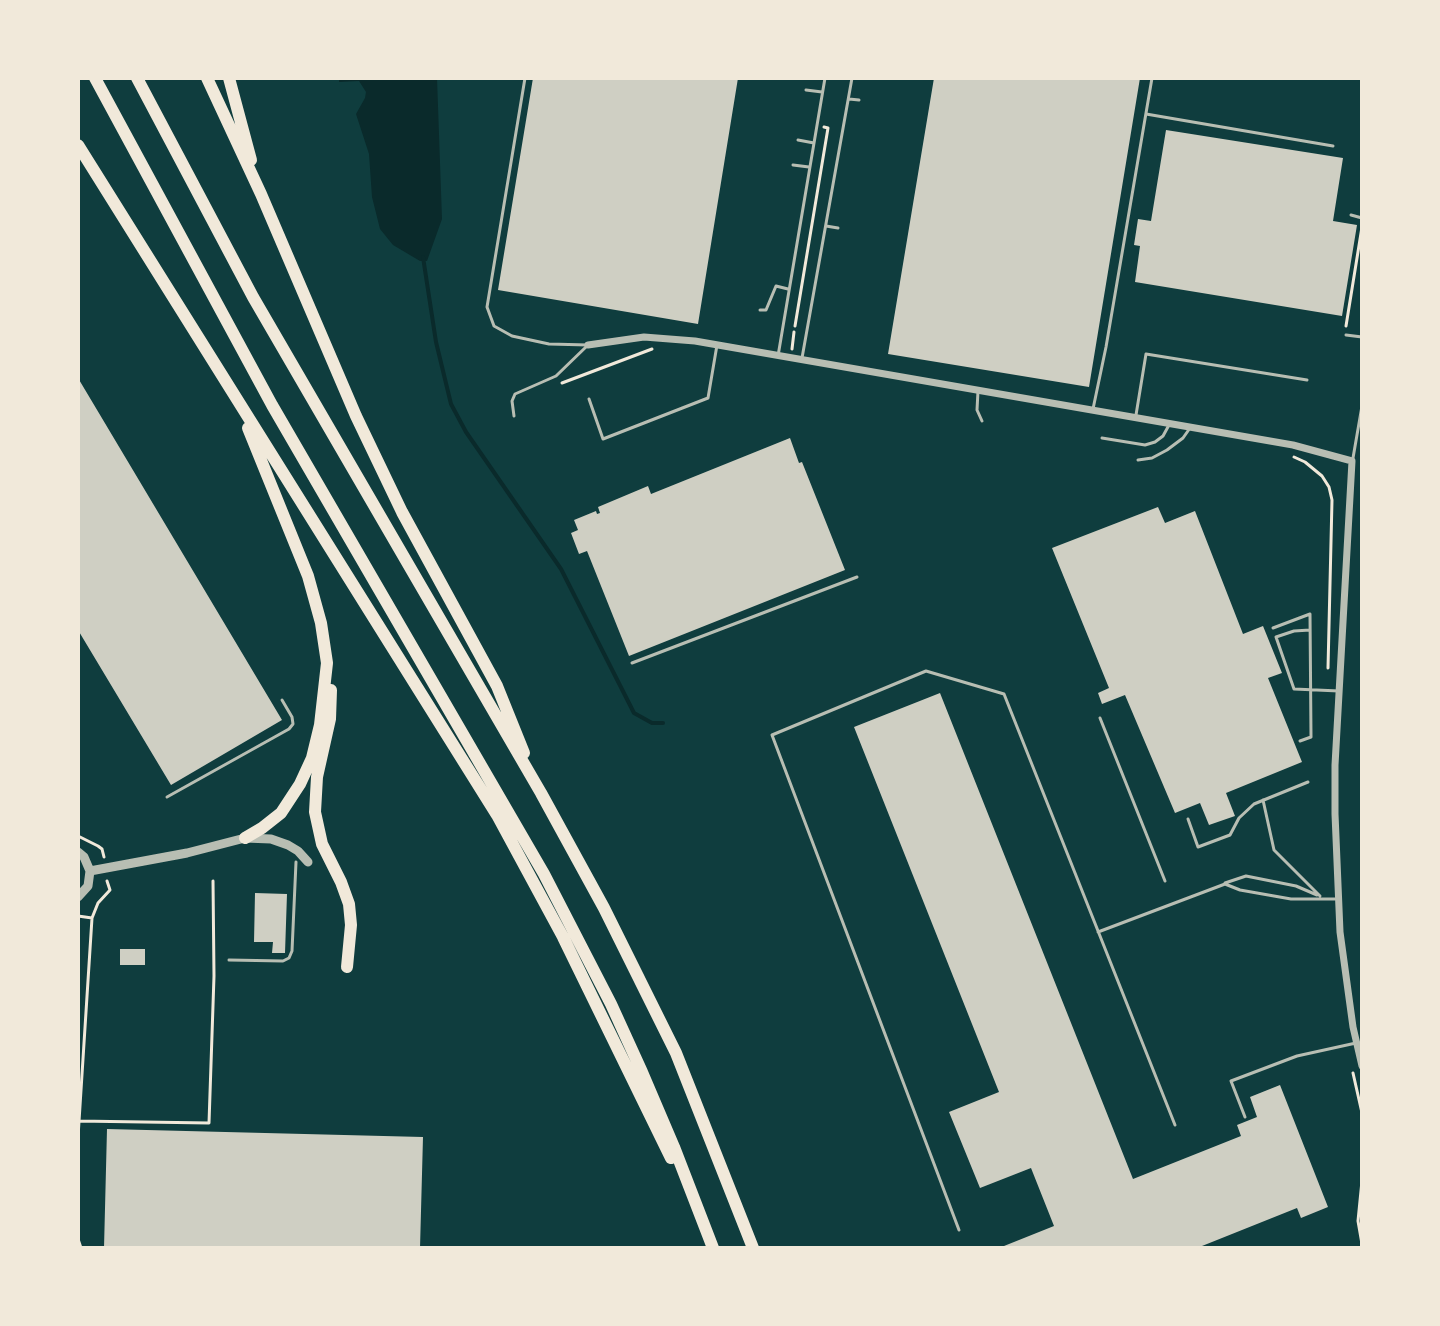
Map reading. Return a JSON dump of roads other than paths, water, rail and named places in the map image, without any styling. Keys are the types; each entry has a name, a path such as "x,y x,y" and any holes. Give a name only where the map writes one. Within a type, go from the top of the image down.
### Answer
{"highway":[{"path":"95,78 272,405 544,874 642,1072 713,1248"},
{"path":"137,78 253,297 541,793 604,908 676,1053 753,1248"},
{"path":"207,78 261,194 356,416 402,512 497,686 541,793"},
{"path":"229,78 261,194"},
{"path":"78,145 497,815 530,874 702,1218"},
{"path":"78,161 164,300 234,393 308,576 321,623 331,691 330,719 317,777 315,812 322,844 349,904 351,925 347,967"},
{"path":"245,838 281,813 300,784 312,758 320,725 327,663"}],"street":[{"path":"588,345 644,337 717,345 1293,445 1352,461 1335,802 1346,987 1362,1066"},
{"path":"90,871 187,853 245,838 271,839 288,845 308,862"},
{"path":"78,852 84,857 90,871 88,886 78,897"}],"lane":[{"path":"525,78 487,307 494,326 512,336 549,344 588,345"},
{"path":"778,356 825,78"},
{"path":"802,360 852,78"},
{"path":"1093,410 1152,78"},
{"path":"806,90 822,93"},
{"path":"849,99 859,100"},
{"path":"1146,114 1333,146"},
{"path":"798,140 814,143"},
{"path":"793,165 809,168"},
{"path":"1351,215 1362,218"},
{"path":"826,226 838,228"},
{"path":"760,310 766,310 776,286 789,289"},
{"path":"1346,335 1362,337"},
{"path":"514,416 512,401 515,394 556,376 588,345"},
{"path":"589,399 603,439 708,398 717,345"},
{"path":"1135,419 1146,354 1307,380"},
{"path":"978,391 977,410 982,421"},
{"path":"1352,461 1362,406"},
{"path":"1102,438 1145,445 1163,436 1169,425"},
{"path":"1138,460 1152,458 1167,450 1190,428"},
{"path":"632,663 857,577"},
{"path":"1273,628 1310,614 1311,737 1300,741"},
{"path":"1310,630 1276,637 1294,689 1339,691"},
{"path":"959,1230 772,735 926,671 1004,694 1175,1125"},
{"path":"167,797 289,729 293,724 292,717 282,700"},
{"path":"1100,718 1165,881"},
{"path":"1188,819 1198,847 1230,835 1239,818 1254,804 1308,782"},
{"path":"1263,800 1274,850 1321,897"},
{"path":"229,960 283,961 289,958 292,951 296,862"},
{"path":"1098,932 1246,876 1296,886 1321,897"},
{"path":"1225,884 1240,890 1291,899 1339,899"},
{"path":"1245,1117 1231,1081 1297,1056 1356,1043"}],"water":[{"path":"339,78 437,78 442,219 427,261 420,261 393,245 380,229 372,197 369,154 356,114 366,92 359,81 339,82"}],"waterway":[{"path":"423,257 436,342 451,404 466,432 561,569 634,713 652,723 663,723"}]}
